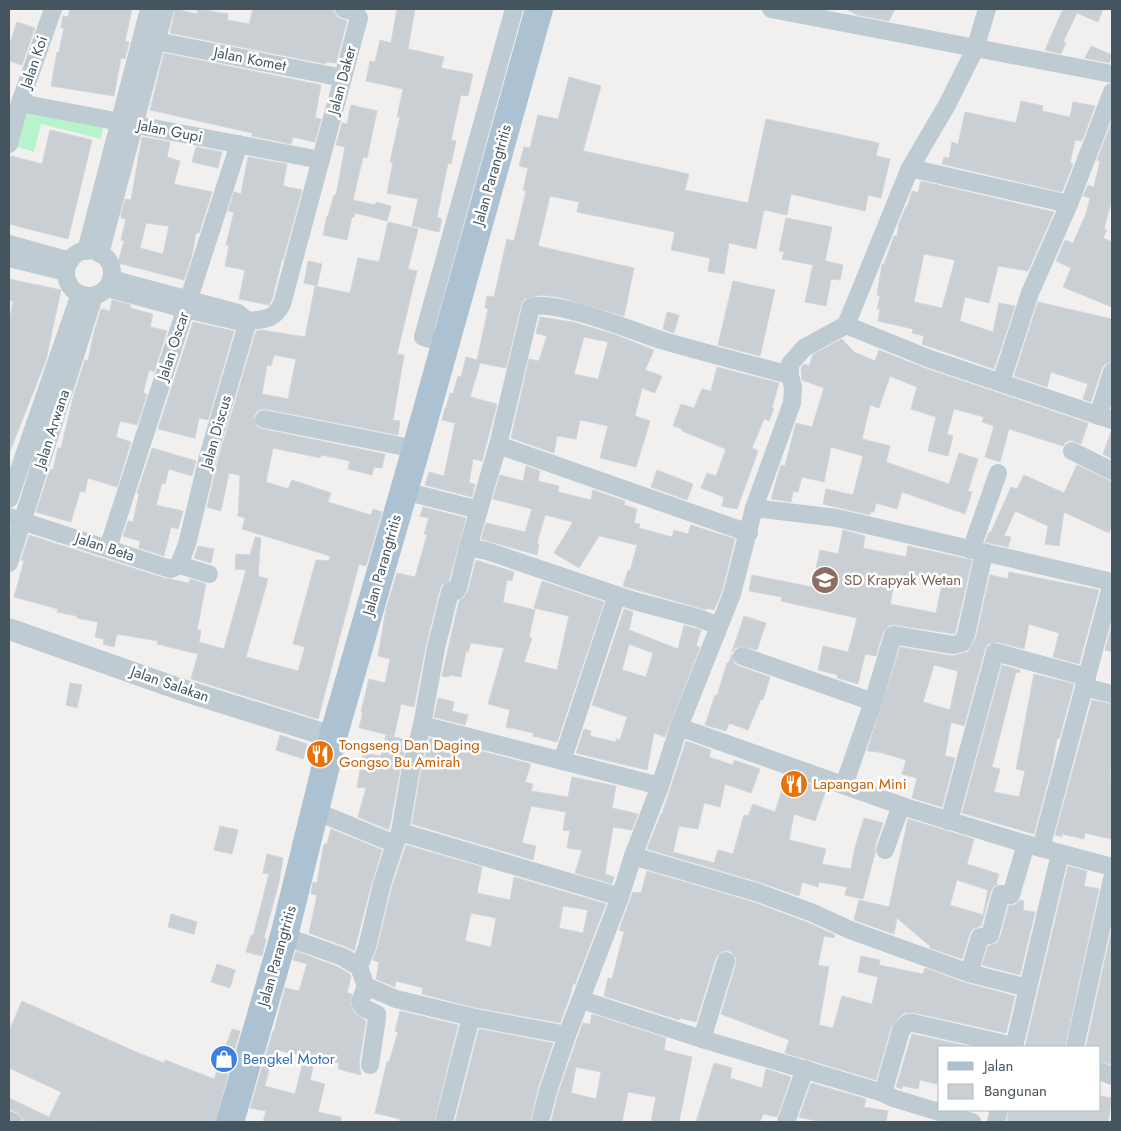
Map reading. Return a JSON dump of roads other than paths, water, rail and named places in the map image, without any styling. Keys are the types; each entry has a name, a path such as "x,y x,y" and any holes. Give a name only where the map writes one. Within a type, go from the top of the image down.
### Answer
{"main road":[{"name":"Jalan Parangtritis","path":"230,1122 284,936 333,737 404,492 539,9"}],"street":[{"name":"Jalan Koi","path":"9,144 20,103 53,9"},
{"path":"93,252 127,123 149,9"},
{"path":"127,123 156,41 165,9"},
{"name":"Jalan Daker","path":"98,289 186,304 237,321 248,321 273,316 278,312 282,304 359,18 356,12 344,9"},
{"path":"445,343 423,337 514,9"},
{"path":"771,9 1112,74"},
{"path":"540,1122 548,1091 567,1035 620,897 633,856 660,786 679,726 732,594 754,508 792,403 793,387 790,364 800,352 846,325 910,168 947,105 975,49 987,9"},
{"name":"Jalan Komet","path":"156,41 343,78"},
{"path":"1001,382 1030,293 1069,204 1112,92"},
{"name":"Jalan Gupi","path":"20,103 320,160"},
{"name":"Jalan Oscar","path":"108,548 239,144"},
{"path":"910,168 1069,204"},
{"path":"9,244 68,267"},
{"path":"93,252 109,263 111,269 98,289 75,291 68,283 68,267 74,256 93,252"},
{"path":"9,258 68,267"},
{"name":"Jalan Arwana","path":"9,499 98,289"},
{"name":"Jalan Arwana","path":"9,562 16,519 98,289"},
{"path":"359,967 367,947 382,884 398,838 436,648 450,592 451,590 456,591 458,588 498,444 530,310 534,306 565,309 686,348 790,375"},
{"name":"Jalan Discus","path":"179,566 187,544 209,453 248,321"},
{"path":"846,325 930,360 1105,418 1112,372"},
{"path":"264,419 416,449"},
{"path":"498,444 749,533"},
{"path":"1072,451 1112,471"},
{"path":"844,786 873,702 893,635 953,645 962,643 966,635 978,552 998,473"},
{"path":"404,492 479,510"},
{"path":"754,508 838,518 1112,583 1086,682 1033,846 1011,895 1001,894 990,935 980,937 969,973"},
{"name":"Jalan Beta","path":"16,519 166,568 179,566 209,574"},
{"path":"468,547 487,551 617,595 698,618 719,626"},
{"path":"562,761 617,595"},
{"name":"Jalan Salakan","path":"9,629 180,689 333,737"},
{"path":"949,821 995,652 1086,682 1112,694"},
{"path":"742,656 873,702"},
{"path":"422,725 660,786"},
{"path":"679,726 901,806 1060,854 1112,867"},
{"path":"885,850 901,806"},
{"path":"315,811 398,838 620,897"},
{"path":"1014,1046 1060,854"},
{"path":"633,856 762,894 813,913 850,930 969,973 1028,988"},
{"path":"1075,1046 1112,879"},
{"path":"284,936 343,957 359,967 366,986 360,1002 364,1008 376,1014 377,1018 370,1066"},
{"path":"702,1039 726,961"},
{"path":"366,986 396,999 471,1017 567,1035"},
{"path":"582,1000 702,1039 884,1093 917,1114 972,1122"},
{"path":"444,1122 471,1017"},
{"path":"884,1093 901,1030 908,1023 1010,1046"},
{"path":"786,1122 805,1069"},
{"path":"9,1120 13,1122"}],"place":[{"name":"SD Krapyak Wetan","path":"825,580"},
{"name":"Tongseng Dan Daging Gongso Bu Amirah","path":"320,754"},
{"name":"Lapangan Mini","path":"794,784"},
{"name":"Bengkel Motor","path":"224,1059"}]}
